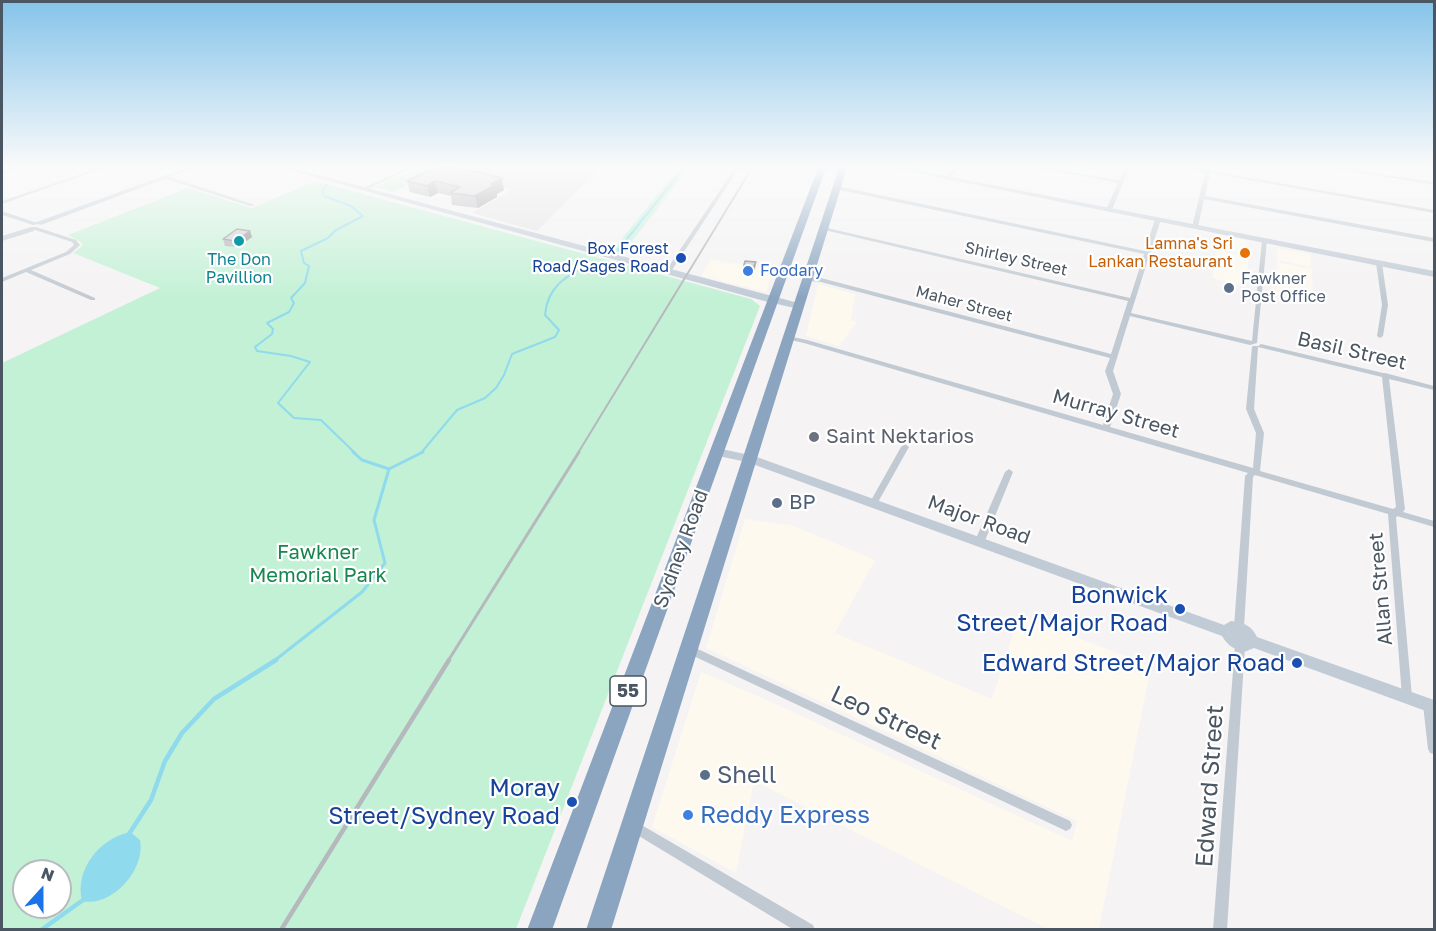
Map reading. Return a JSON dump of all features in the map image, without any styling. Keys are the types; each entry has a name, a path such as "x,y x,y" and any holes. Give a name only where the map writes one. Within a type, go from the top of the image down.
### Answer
{"highway":[{"name":"Sydney Road","path":"539,930 805,211"},
{"name":"Sydney Road","path":"598,930 829,211"}],"street":[{"path":"2,238 73,211"},
{"path":"446,211 799,306"},
{"path":"668,272 708,211"},
{"path":"949,211 1147,253"},
{"path":"1117,211 1434,274"},
{"path":"1195,227 1199,211"},
{"path":"1280,211 1434,240"},
{"path":"2,213 74,241 77,245 68,253 2,280"},
{"path":"1106,428 1116,394 1109,371 1158,219"},
{"name":"Shirley Street","path":"823,229 1132,300"},
{"path":"1264,241 1250,409 1260,433 1257,469 1249,476 1233,630 1248,633 1246,643 1432,706 1434,749"},
{"path":"1378,263 1385,305 1380,336"},
{"path":"26,270 93,299"},
{"name":"Maher Street","path":"808,279 821,280 1114,357"},
{"name":"Basil Street","path":"1128,314 1434,388"},
{"name":"Murray Street","path":"788,338 806,341 1434,524"},
{"name":"Allan Street","path":"1385,375 1401,509 1393,512 1407,697"},
{"path":"873,504 905,447"},
{"name":"Major Road","path":"717,452 750,459 979,543 1233,630"},
{"path":"979,543 1009,472"},
{"name":"Edward Street","path":"1220,930 1246,643"},
{"name":"Leo Street","path":"689,649 1066,825"},
{"path":"632,825 808,930"}],"shaded area":[{"path":"475,211 557,211 537,231 472,213"},
{"path":"1216,235 1249,241 1248,255 1213,247"},
{"path":"1277,248 1310,254 1311,267 1277,260"},
{"path":"1217,250 1249,257 1245,286 1212,278"},
{"path":"711,259 773,270 766,292 701,276"},
{"path":"1277,262 1312,269 1313,300 1276,293"},
{"path":"818,284 855,294 851,320 857,322 839,346 806,336"},
{"path":"745,519 791,525 875,560 835,633 992,699 1019,615 1151,666 1099,929 1048,929 754,781 736,873 652,827 701,672 767,700 1072,841 1077,821 706,648"}],"green space":[{"name":"Fawkner Memorial Park","path":"128,211 427,211 751,299 760,306 516,929 2,929 2,363 160,288 73,253 82,246 82,243 68,235"},
{"path":"644,211 655,211 622,254 612,251"}],"water":[{"path":"130,832 140,840 138,863 132,874 115,893 104,899 93,902 82,901 82,878 92,857 109,841"}],"building":[{"path":"237,229 250,231 235,241 223,239"},
{"path":"745,261 756,262 752,270 743,269"}],"waterway":[{"path":"355,453 321,420 294,418 278,403 310,362 291,356 257,351 255,347 272,334 273,329 267,323 289,312 294,303 291,298 305,283 309,266 304,263 301,251 328,238 336,230 363,216 358,211"},
{"path":"618,250 649,211"},
{"path":"421,453 457,410 485,398 496,388 512,354 555,337 559,330 545,315 549,297 565,279 588,265"},
{"path":"353,452 362,460 389,469"},
{"path":"389,469 421,453"},
{"path":"274,661 362,592 385,563 374,520 389,469"},
{"path":"129,834 151,800 165,761 182,733 214,699 276,660"},
{"path":"41,930 83,900"}],"railway":[{"path":"578,453 725,211"},
{"path":"448,661 579,452"},
{"path":"281,930 449,660"}],"place":[{"name":"The Don Pavillion","path":"239,241"},
{"name":"Lamna's Sri Lankan Restaurant","path":"1245,253"},
{"name":"Box Forest Road/Sages Road","path":"681,258"},
{"name":"Foodary","path":"748,271"},
{"name":"Fawkner Post Office","path":"1229,288"},
{"name":"Saint Nektarios","path":"814,437"},
{"name":"BP","path":"777,503"},
{"name":"Bonwick Street/Major Road","path":"1180,609"},
{"name":"Edward Street/Major Road","path":"1297,663"},
{"name":"Shell","path":"705,775"},
{"name":"Moray Street/Sydney Road","path":"572,802"},
{"name":"Reddy Express","path":"688,815"}]}
